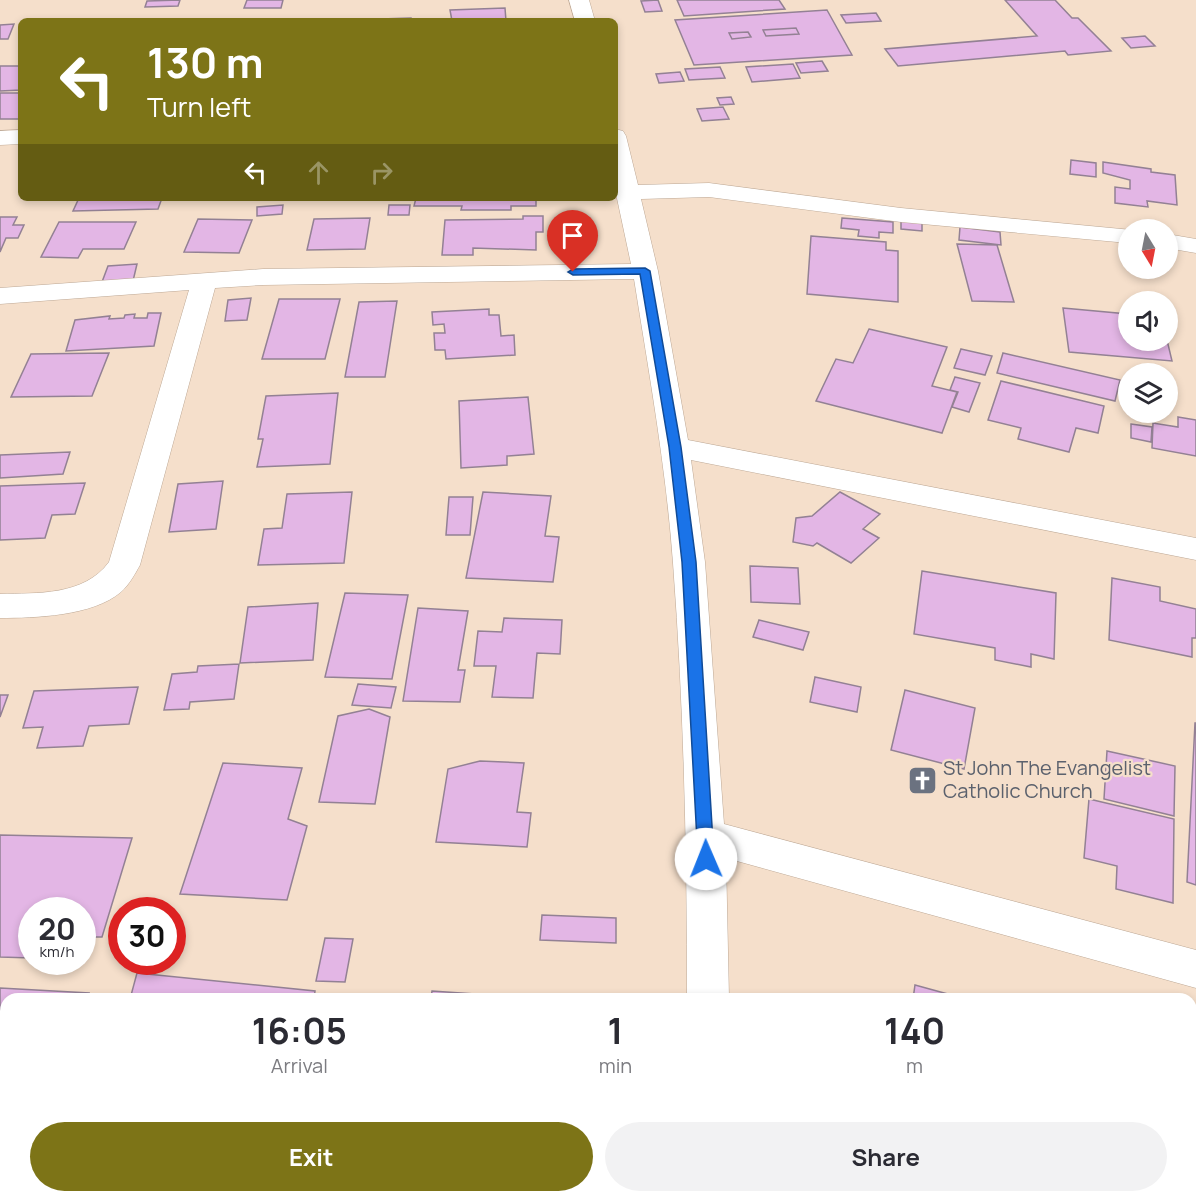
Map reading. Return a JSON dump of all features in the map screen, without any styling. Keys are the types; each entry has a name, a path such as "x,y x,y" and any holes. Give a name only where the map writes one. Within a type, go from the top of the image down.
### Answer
{"street":[{"path":"579,0 584,18"},
{"path":"0,138 18,137"},
{"path":"618,149 645,271 675,447 689,562 706,836 708,993"},
{"path":"628,192 708,190 901,215 1118,235"},
{"path":"1178,243 1196,246"},
{"path":"0,296 274,277 645,271"},
{"path":"0,606 34,606 80,597 108,586 124,565 204,281"},
{"path":"675,447 1196,549"},
{"path":"706,836 1196,969"}],"building":[{"path":"180,0 178,6 145,7 147,1"},
{"path":"247,0 283,0 281,8 244,8"},
{"path":"658,0 662,11 645,12 641,1"},
{"path":"677,0 779,0 785,9 684,16"},
{"path":"1005,0 1055,0 1072,18 1078,18 1111,51 1068,55 1065,51 898,66 885,49 1037,36"},
{"path":"505,8 506,18 451,18 450,10"},
{"path":"827,10 852,55 694,65 675,20","holes":["796,28 799,34 766,36 763,30","748,32 751,37 732,39 729,33"]},
{"path":"876,13 881,21 846,23 841,15"},
{"path":"14,24 8,39 0,39 0,25"},
{"path":"796,28 799,34 766,36 763,30"},
{"path":"748,32 751,37 732,39 729,33"},
{"path":"1145,36 1155,46 1131,48 1122,38"},
{"path":"822,61 828,71 801,73 796,63"},
{"path":"793,64 800,78 752,82 746,67"},
{"path":"0,66 18,66 18,90 0,91"},
{"path":"720,67 725,78 689,80 685,69"},
{"path":"680,72 684,81 659,83 656,74"},
{"path":"0,93 18,93 18,119 0,119"},
{"path":"731,97 734,104 720,105 717,98"},
{"path":"723,107 729,119 702,121 697,109"},
{"path":"1071,160 1096,163 1096,177 1070,174"},
{"path":"1103,162 1175,175 1177,205 1147,201 1148,207 1115,203 1115,187 1130,189 1130,180 1103,173"},
{"path":"78,201 161,201 158,209 73,211"},
{"path":"415,201 536,201 536,206 511,206 511,210 461,210 462,206 414,206"},
{"path":"283,205 282,214 257,216 257,207"},
{"path":"389,205 410,205 409,215 388,215"},
{"path":"523,216 543,216 543,232 536,232 536,250 473,248 473,255 442,255 445,220 523,219"},
{"path":"0,217 17,217 13,225 24,225 18,238 6,238 0,252"},
{"path":"370,218 365,249 307,250 314,219"},
{"path":"842,218 893,222 893,233 879,232 879,238 858,236 859,230 841,228"},
{"path":"198,219 252,220 239,253 184,252"},
{"path":"901,221 922,223 922,231 901,229"},
{"path":"59,222 136,222 124,249 83,249 78,258 41,257"},
{"path":"960,227 1000,232 1001,245 959,240"},
{"path":"811,236 886,242 886,250 898,251 898,302 807,294"},
{"path":"957,244 997,245 1014,302 972,301"},
{"path":"137,264 133,281 102,282 108,266"},
{"path":"251,298 247,320 225,321 228,300"},
{"path":"279,299 340,299 325,359 262,359"},
{"path":"397,301 385,377 345,377 359,302"},
{"path":"1063,308 1118,313 1118,351 1170,351 1172,361 1069,352"},
{"path":"489,309 489,315 499,315 501,336 514,335 515,355 446,359 445,350 435,350 434,333 445,333 444,324 433,325 432,312"},
{"path":"148,313 161,313 154,346 66,351 75,320 110,316 109,319 124,318 125,315 135,314 134,318 147,318"},
{"path":"869,329 947,347 932,386 957,392 942,433 816,401 836,359 853,363"},
{"path":"961,349 992,356 985,375 954,368"},
{"path":"109,353 92,396 11,397 31,354"},
{"path":"1003,353 1118,380 1118,388 1115,401 997,373"},
{"path":"955,377 980,383 969,412 952,407 958,392 950,390"},
{"path":"1001,381 1104,406 1098,433 1076,428 1069,452 1018,439 1021,428 988,420"},
{"path":"338,393 330,464 257,467 263,439 258,439 266,396"},
{"path":"528,397 534,454 507,456 507,465 461,468 459,401"},
{"path":"1178,417 1196,420 1196,456 1152,448 1153,423 1178,427"},
{"path":"1131,424 1152,427 1151,442 1131,438"},
{"path":"70,452 63,474 0,478 0,455"},
{"path":"223,481 216,529 169,532 178,484"},
{"path":"85,483 75,514 52,515 45,538 0,540 0,486"},
{"path":"352,492 344,563 258,565 264,529 282,528 287,494"},
{"path":"483,492 551,496 545,536 559,537 553,582 466,578"},
{"path":"840,492 880,514 863,529 879,538 851,563 817,543 813,546 793,542 796,518 812,516"},
{"path":"449,497 473,497 470,535 446,535"},
{"path":"750,566 798,568 800,604 751,602"},
{"path":"922,571 1056,593 1054,659 1031,654 1031,667 995,660 995,648 914,634"},
{"path":"1112,578 1160,587 1160,601 1196,609 1196,638 1192,638 1192,657 1109,640"},
{"path":"345,593 408,595 392,679 325,677"},
{"path":"318,603 313,660 240,663 248,607"},
{"path":"418,608 468,611 458,670 465,670 460,702 403,701"},
{"path":"504,618 562,620 560,654 537,653 533,698 492,697 496,666 474,666 478,631 502,632"},
{"path":"759,620 809,632 803,650 753,637"},
{"path":"239,664 234,699 190,702 189,709 164,710 172,674 197,672 198,666"},
{"path":"815,677 861,687 857,712 810,702"},
{"path":"358,684 396,687 391,708 352,705"},
{"path":"138,687 129,724 89,726 83,746 37,748 43,727 23,728 34,691"},
{"path":"905,690 975,708 964,769 891,750"},
{"path":"0,695 8,695 0,717"},
{"path":"369,709 390,717 375,804 319,802 338,716"},
{"path":"1196,723 1196,885 1187,882"},
{"path":"1107,751 1175,766 1174,816 1104,799"},
{"path":"480,761 524,763 517,812 531,813 527,847 436,842 448,769"},
{"path":"223,763 302,768 288,819 307,826 287,900 180,894"},
{"path":"1089,799 1174,819 1173,903 1116,889 1117,866 1084,858"},
{"path":"0,835 132,838 114,897 108,897 108,917 102,937 96,937 96,897 18,897 18,958 0,957"},
{"path":"542,915 616,918 616,943 540,940"},
{"path":"325,938 353,939 345,982 316,981"},
{"path":"136,975 157,975 315,991 315,993 132,993"},
{"path":"915,985 944,993 914,993"},
{"path":"0,988 89,993 0,993"},
{"path":"432,991 460,993 432,993"}],"place":[{"name":"St John The Evangelist Catholic Church","path":"922,780"}],"route":[{"path":"573,272 645,271 675,447 689,562 706,859"}]}
